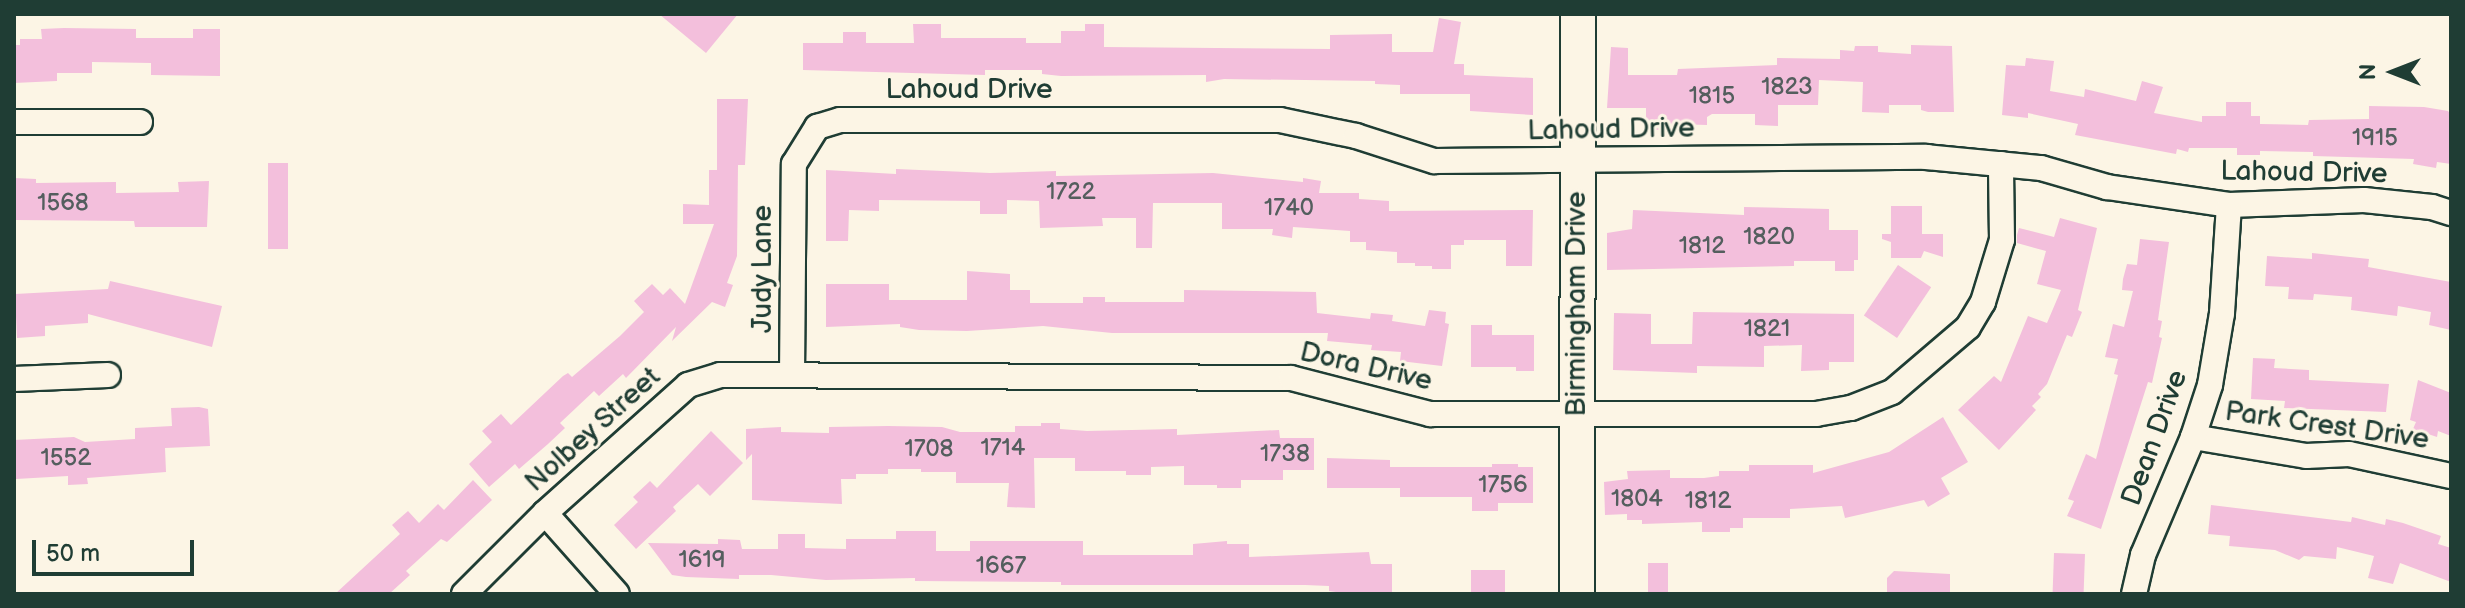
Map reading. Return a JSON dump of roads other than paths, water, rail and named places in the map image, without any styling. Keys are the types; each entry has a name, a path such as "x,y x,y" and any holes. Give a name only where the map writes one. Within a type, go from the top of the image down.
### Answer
{"main road":[{"name":"Birmingham Drive","path":"1577,594 1578,14"}],"street":[{"name":"Lahoud Drive","path":"794,164 817,127 840,120 1280,120 1356,136 1434,161 1926,157 2041,168 2107,187 2229,205 2364,200 2432,207 2451,213"},
{"path":"14,122 140,122"},
{"name":"Judy Lane","path":"792,375 794,164"},
{"name":"Dora Drive","path":"792,375 1291,378 1430,414 1816,414 1851,408 1892,392 1968,327 1983,302 2002,240 2001,164"},
{"name":"Dean Drive","path":"2134,594 2143,555 2193,437 2210,385 2222,313 2229,205"},
{"path":"14,379 108,375"},
{"name":"Nolbey Street","path":"464,594 545,513 688,385 720,375 792,375"},
{"name":"Park Crest Drive","path":"2193,437 2306,456 2349,454 2451,476"},
{"path":"545,513 617,594"}]}
